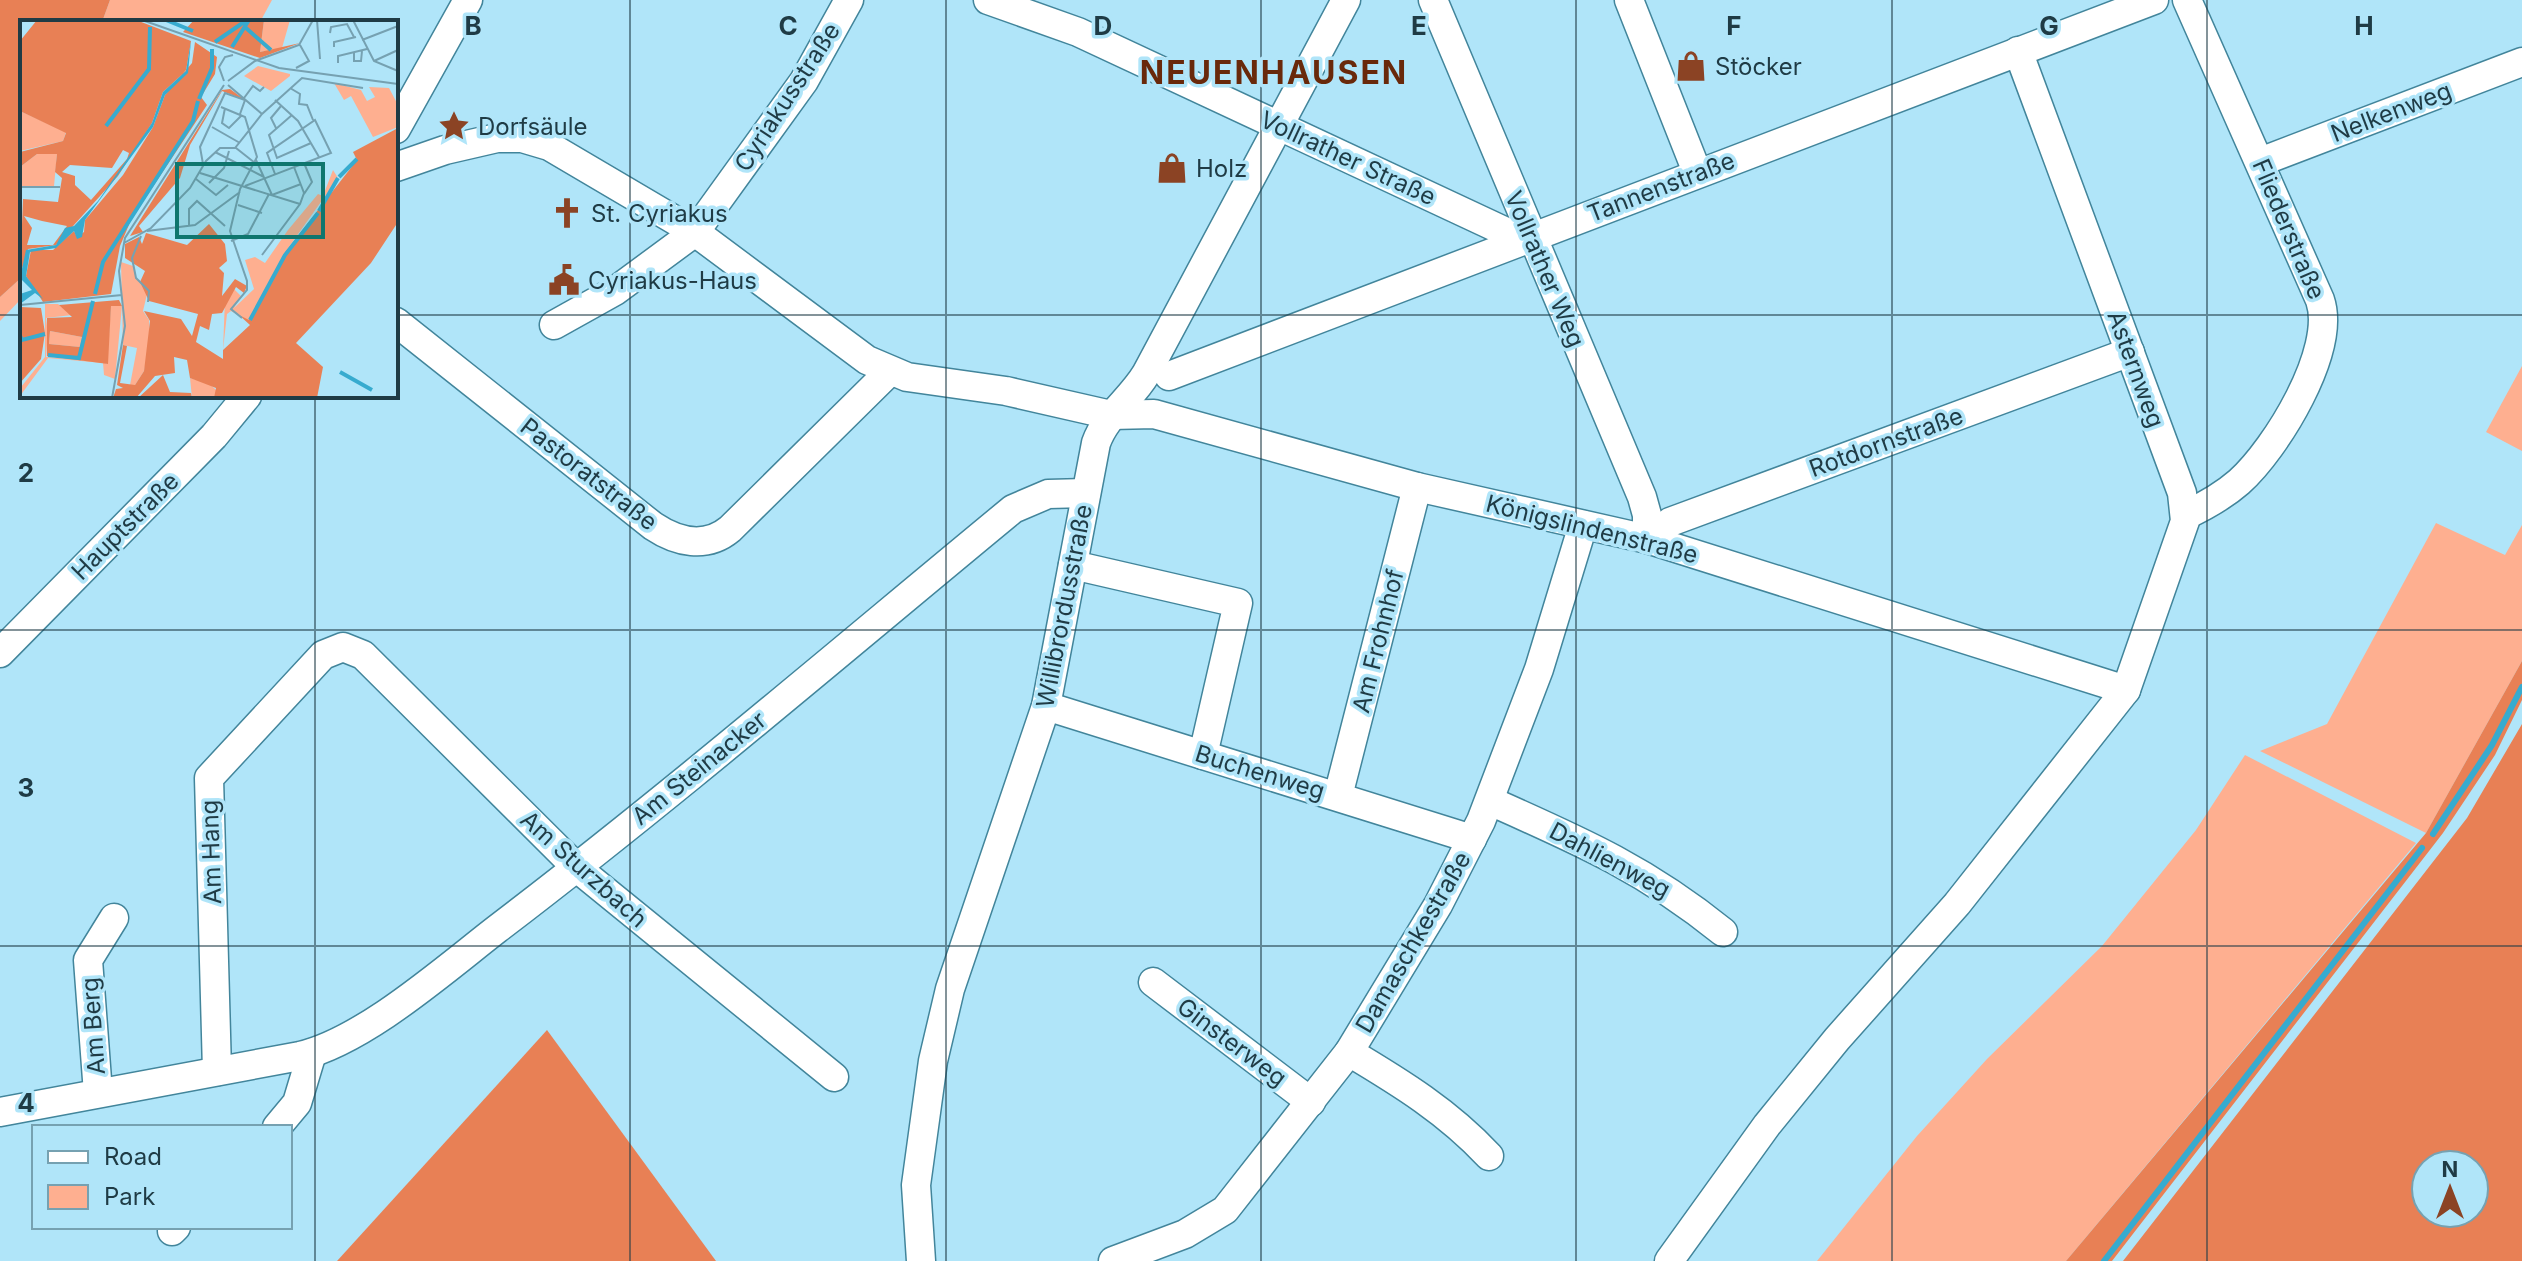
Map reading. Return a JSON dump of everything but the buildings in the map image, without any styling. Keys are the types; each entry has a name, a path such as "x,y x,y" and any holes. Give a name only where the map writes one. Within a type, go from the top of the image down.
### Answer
{"street":[{"name":"Cyriakusstraße","path":"554,325 615,291 695,232 809,73 849,0"},
{"name":"Vollrather Straße","path":"988,0 1067,27 1506,232 1532,237"},
{"name":"Willibrordusstraße","path":"921,1261 918,1159 941,1025 1046,706 1096,443 1111,415 1134,393 1146,374 1346,0"},
{"name":"Vollrather Weg","path":"1433,0 1642,497 1647,515 1647,539"},
{"path":"1629,0 1697,172"},
{"name":"Tannenstraße","path":"1169,376 2154,0"},
{"name":"Fliederstraße","path":"2186,515 2239,482 2272,445 2305,382 2323,333 2320,300 2187,0"},
{"path":"398,125 464,2"},
{"name":"Asternweg","path":"2018,51 2182,493 2186,515"},
{"name":"Nelkenweg","path":"2260,162 2522,62"},
{"name":"Königslindenstraße","path":"398,166 483,140 512,138 533,141 565,154 695,232 867,360 889,372 1023,394 1111,415 1154,414 1417,487 1647,539 2126,690"},
{"name":"Pastoratstraße","path":"398,324 653,526 674,538 692,542 717,538 730,529 889,372"},
{"name":"Rotdornstraße","path":"1647,539 1670,522 2130,352"},
{"name":"Hauptstraße","path":"0,653 214,436 245,398"},
{"name":"Am Frohnhof","path":"1338,796 1417,487"},
{"name":"Am Steinacker","path":"0,1112 312,1053 415,992 577,868 1013,509 1048,494 1086,493"},
{"path":"1669,1261 1790,1096 1957,904 2126,690 2186,515"},
{"name":"Damaschkestraße","path":"1113,1261 1185,1234 1225,1210 1349,1052 1432,915 1490,801 1539,669 1583,525"},
{"path":"1073,565 1238,603 1203,755"},
{"name":"Am Sturzbach","path":"347,647 369,660 577,868 834,1077"},
{"name":"Am Hang","path":"217,1071 209,778 323,655 347,647"},
{"name":"Buchenweg","path":"1046,706 1472,839"},
{"name":"Dahlienweg","path":"1490,801 1626,863 1676,895 1723,932"},
{"name":"Am Berg","path":"98,1093 88,960 114,918"},
{"name":"Ginsterweg","path":"1153,982 1311,1102"},
{"path":"1349,1052 1424,1097 1463,1129 1489,1156"},
{"path":"279,1125 297,1103 312,1053"}],"green space":[{"path":"110,0 272,0 261,20 103,20"},
{"path":"20,279 20,300 0,321 0,297"},
{"path":"2522,366 2522,451 2486,432"},
{"path":"2436,523 2505,555 2522,525 2522,661 2426,833 2260,751 2327,724"},
{"path":"2245,755 2416,843 2066,1261 1817,1261 1917,1136 1987,1059 2102,946 2196,830"}],"shaded area":[{"path":"0,0 110,0 103,20 20,20 20,279 0,297"},
{"path":"2522,661 2522,700 2495,755 2443,833 2112,1261 2066,1261 2426,833"},
{"path":"2522,724 2522,1261 2123,1261 2467,818"},
{"path":"547,1030 716,1261 337,1261"}],"waterway":[{"path":"2433,834 2492,745 2522,687"},
{"path":"2104,1261 2422,848"}],"place":[{"name":"Stöcker","path":"1691,66"},
{"name":"Dorfsäule","path":"454,126"},
{"name":"Holz","path":"1172,168"},
{"name":"St. Cyriakus","path":"567,213"},
{"name":"Cyriakus-Haus","path":"564,280"}],"district":[{"name":"NEUENHAUSEN","path":"1274,72"}]}
